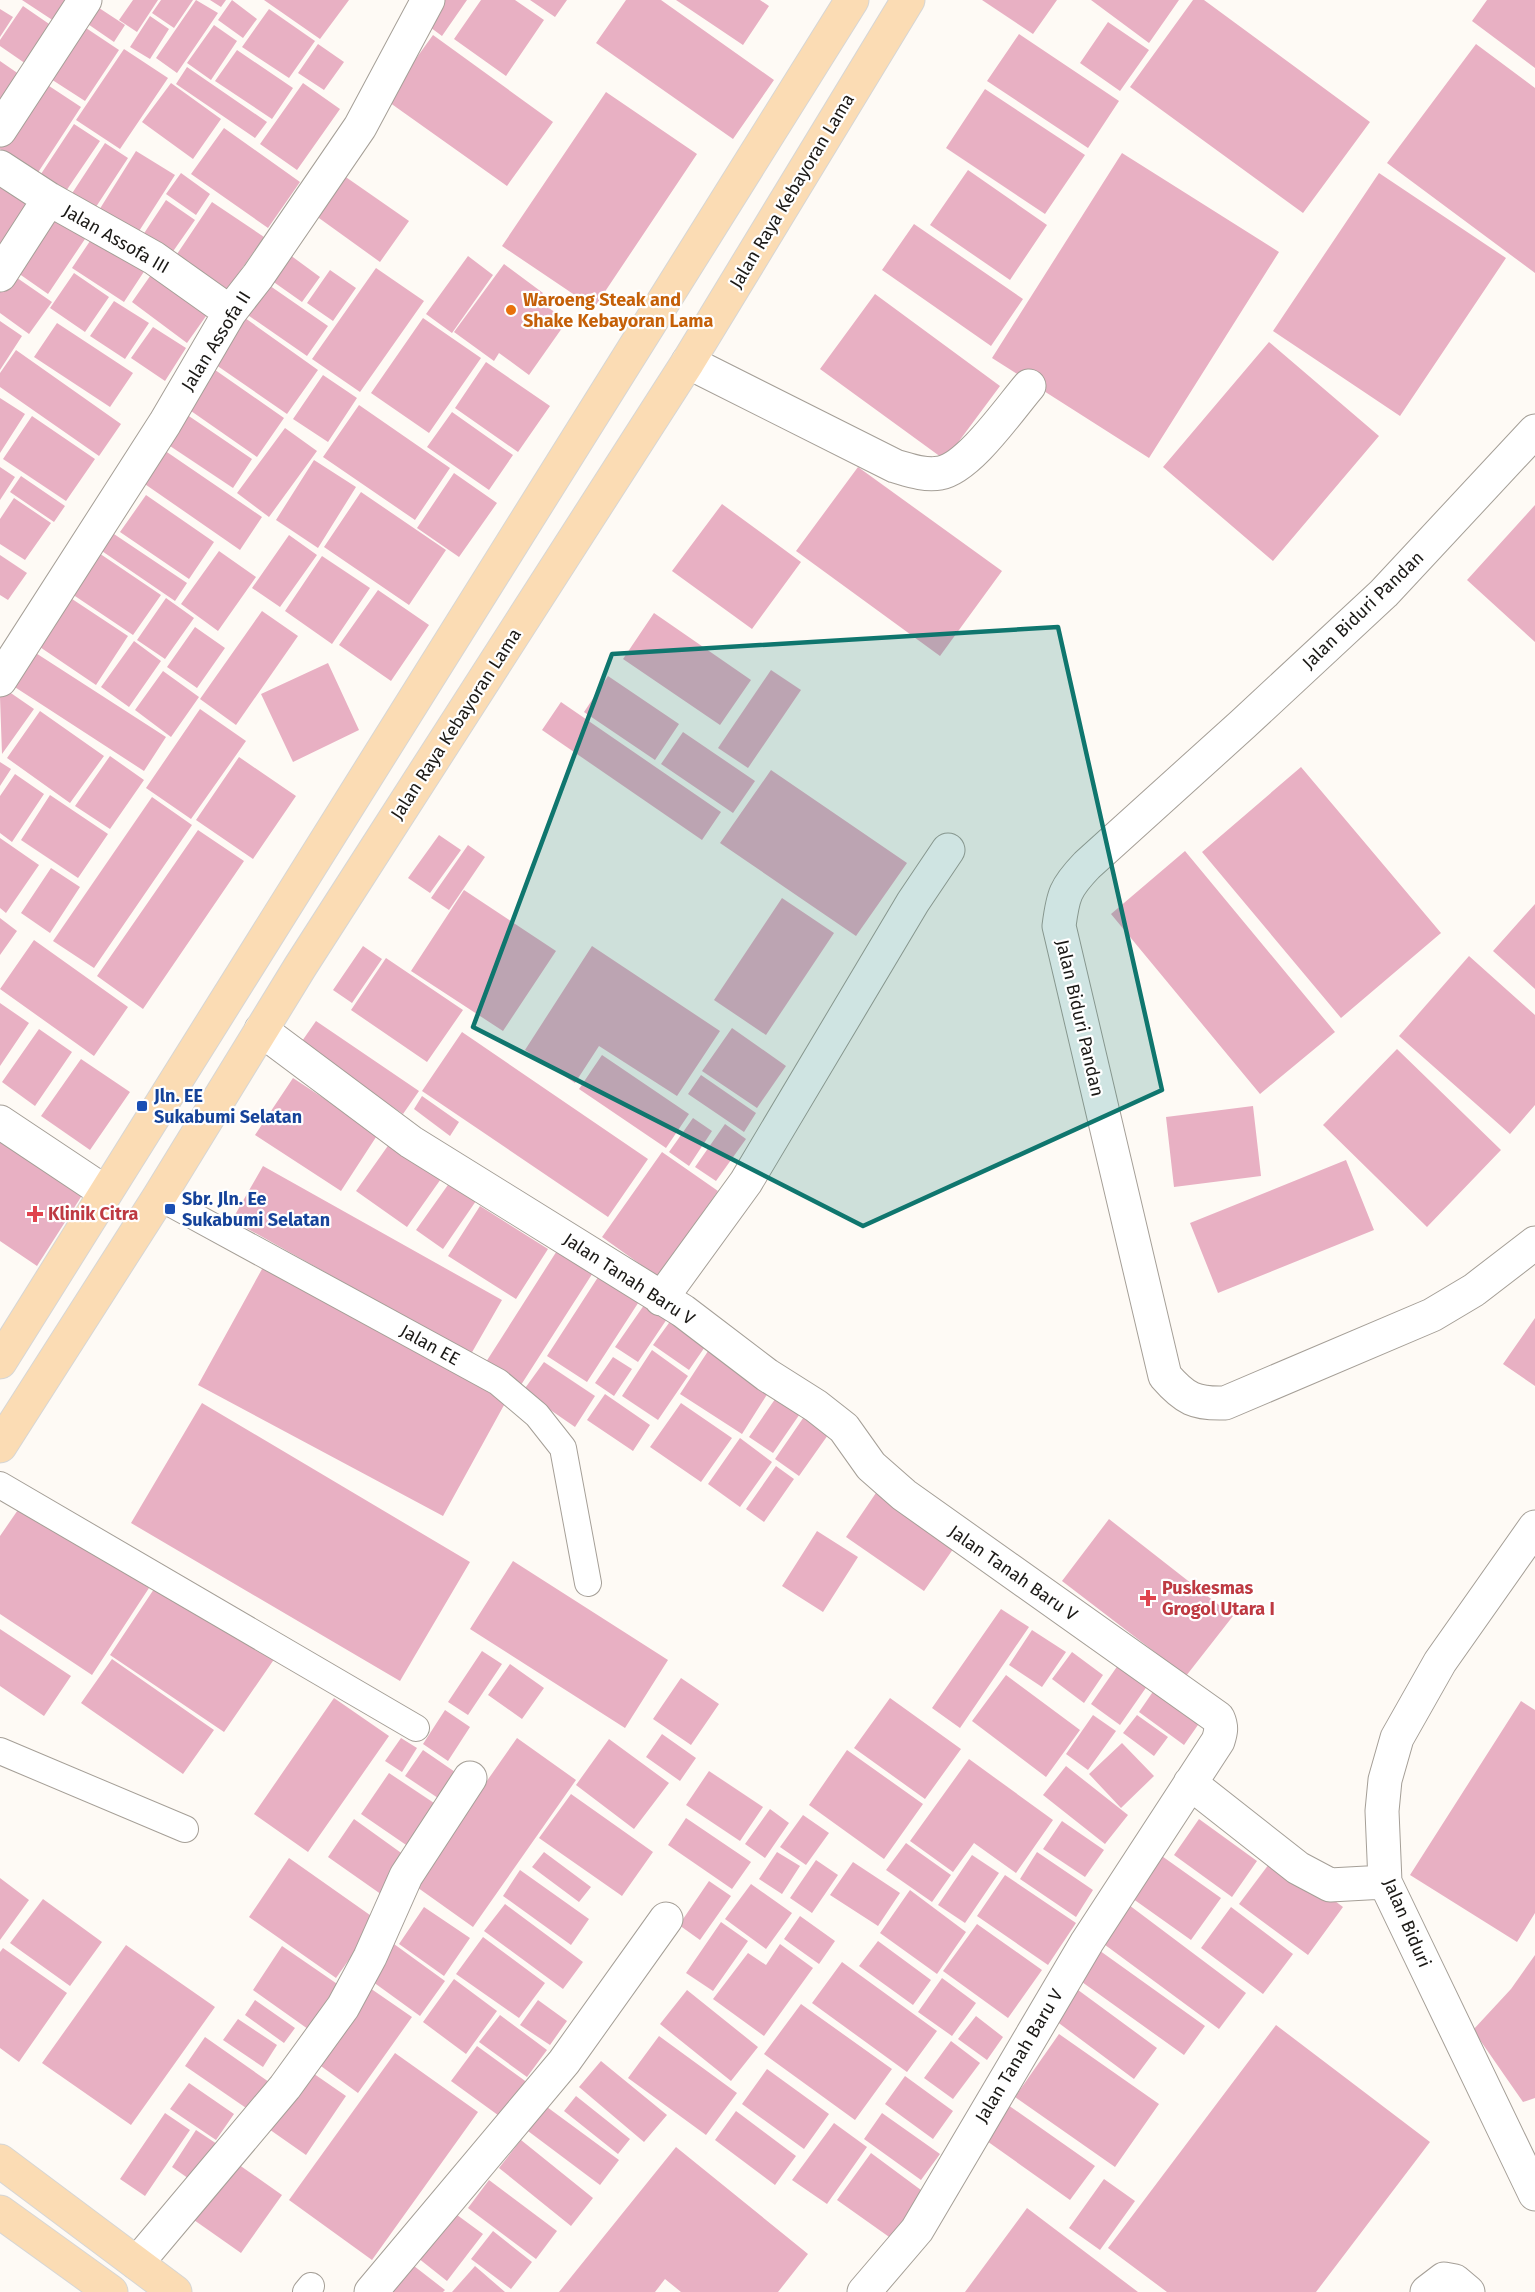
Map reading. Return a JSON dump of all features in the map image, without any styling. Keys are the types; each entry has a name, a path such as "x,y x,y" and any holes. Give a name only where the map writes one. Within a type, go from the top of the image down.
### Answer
{"main road":[{"path":"0,1362 852,0"},
{"name":"Jalan Raya Kebayoran Lama","path":"0,1446 153,1207 300,967 688,362 908,0"},
{"path":"710,230 753,256"},
{"path":"264,938 300,967"},
{"path":"111,1182 153,1207"},
{"path":"0,2161 175,2292"},
{"path":"0,2212 111,2292"}],"street":[{"path":"0,130 86,0"},
{"name":"Jalan Assofa II","path":"0,680 165,423 230,312 258,276 360,127 428,0"},
{"name":"Jalan Assofa III","path":"0,167 49,199 154,258 230,312"},
{"path":"0,275 49,199"},
{"path":"688,362 894,466 920,474 942,473 971,455 1029,386"},
{"name":"Jalan Biduri Pandan","path":"1535,431 1383,593 1244,724 1071,881 1063,897 1059,926 1166,1376 1187,1397 1203,1404 1225,1403 1432,1316 1474,1290 1535,1243"},
{"path":"662,1299 746,1182 913,902 948,850"},
{"name":"Jalan Tanah Baru V","path":"261,1030 411,1142 683,1311 767,1375 835,1421 853,1439 871,1466 926,1513 1218,1718 1222,1729 1218,1741 1087,1942 917,2230 864,2292"},
{"path":"0,1122 111,1182"},
{"name":"Jalan Biduri","path":"1535,1527 1440,1662 1397,1738 1384,1790 1385,1882 1524,2145 1535,2194"},
{"path":"137,2264 285,2087 343,2007 370,1957 406,1876 470,1778"},
{"path":"1190,1782 1298,1868 1330,1885 1385,1882"},
{"path":"371,2292 564,2062 666,1919"},
{"path":"1427,2292 1444,2279 1455,2281 1468,2292"}],"lane":[{"name":"Jalan EE","path":"153,1207 498,1382 537,1416 563,1448 588,1583"},
{"path":"0,1485 416,1728"},
{"path":"0,1751 185,1829"}],"highlighted area":[{"path":"1058,627 1162,1090 863,1226 473,1027 612,654"}],"building":[{"path":"22,0 77,0 60,25"},
{"path":"133,0 158,0 137,32 119,20"},
{"path":"161,0 193,0 174,28 152,13"},
{"path":"196,0 218,13 177,73 156,58"},
{"path":"210,0 226,0 221,7"},
{"path":"232,0 257,19 243,38 218,20"},
{"path":"264,0 349,0 320,39"},
{"path":"432,0 467,0 442,36 419,19"},
{"path":"481,0 515,0 544,20 506,76 454,39"},
{"path":"530,0 567,0 555,17"},
{"path":"626,0 661,0 774,80 733,139 596,43"},
{"path":"676,0 760,0 769,6 743,45"},
{"path":"982,0 1057,0 1033,34"},
{"path":"1091,0 1179,0 1149,43"},
{"path":"1193,0 1204,0 1370,122 1303,213 1130,87"},
{"path":"1487,0 1535,0 1535,68 1472,21"},
{"path":"93,4 125,25 114,42 82,20"},
{"path":"23,6 55,28 29,66 0,46 0,40"},
{"path":"0,9 13,17 0,37"},
{"path":"269,9 315,41 289,78 242,47"},
{"path":"150,16 169,29 150,59 130,47"},
{"path":"74,20 119,50 85,101 40,72"},
{"path":"1108,22 1149,50 1120,91 1080,63"},
{"path":"214,25 237,41 211,80 187,63"},
{"path":"1019,34 1119,101 1088,148 987,81"},
{"path":"433,35 553,122 507,186 386,100"},
{"path":"318,44 344,62 324,90 298,73"},
{"path":"1476,44 1535,88 1535,273 1387,163"},
{"path":"124,49 168,78 120,149 76,120"},
{"path":"237,50 293,88 272,119 215,81"},
{"path":"0,61 29,81 0,108"},
{"path":"187,67 267,122 255,138 176,84"},
{"path":"40,80 81,107 37,174 0,149 0,140"},
{"path":"171,83 221,119 193,159 142,122"},
{"path":"303,83 340,109 297,170 260,144"},
{"path":"985,89 1085,155 1045,214 946,148"},
{"path":"606,92 697,154 594,308 502,246"},
{"path":"74,124 100,141 64,194 39,177"},
{"path":"224,128 300,182 268,228 191,174"},
{"path":"105,143 128,158 92,213 69,198"},
{"path":"136,151 175,175 134,239 96,215"},
{"path":"1122,153 1279,252 1149,458 992,358"},
{"path":"968,170 1047,225 1010,280 930,225"},
{"path":"181,173 210,194 196,215 166,194"},
{"path":"340,173 409,221 380,262 312,213"},
{"path":"1379,173 1506,258 1400,416 1273,331"},
{"path":"0,179 39,206 0,266"},
{"path":"166,200 195,220 167,260 139,241"},
{"path":"212,202 264,237 224,294 173,260"},
{"path":"45,212 85,239 48,294 8,266"},
{"path":"914,224 1023,299 991,346 882,270"},
{"path":"96,232 147,267 124,302 72,268"},
{"path":"286,252 320,277 302,302 268,278"},
{"path":"468,256 493,275 452,333 426,314"},
{"name":"Waroeng Steak and Shake Kebayoran Lama","path":"504,264 543,293 538,300 567,321 529,375 499,353 494,361 454,332"},
{"path":"376,268 424,301 360,392 312,359"},
{"path":"155,269 211,309 187,343 132,302"},
{"path":"330,270 356,288 333,321 307,303"},
{"path":"10,273 52,302 29,334 0,313 0,288"},
{"path":"74,273 109,297 85,332 50,308"},
{"path":"263,281 328,326 307,356 242,311"},
{"path":"875,294 1000,386 945,460 820,369"},
{"path":"114,301 149,323 125,359 90,336"},
{"path":"238,313 318,370 287,414 206,358"},
{"path":"423,318 481,358 429,433 371,393"},
{"path":"0,321 22,336 0,370"},
{"path":"57,323 133,373 110,407 34,357"},
{"path":"153,327 186,348 165,381 131,358"},
{"path":"1269,342 1379,436 1273,561 1163,467"},
{"path":"16,350 121,424 99,456 0,387 0,373"},
{"path":"486,362 550,406 518,452 455,408"},
{"path":"208,365 284,418 257,457 181,404"},
{"path":"323,375 357,398 328,442 293,419"},
{"path":"0,398 25,414 0,453"},
{"path":"359,405 450,468 415,520 323,457"},
{"path":"183,412 252,459 233,488 164,442"},
{"path":"452,412 513,455 489,490 427,447"},
{"path":"32,416 95,459 66,501 3,459"},
{"path":"285,428 317,451 269,517 237,493"},
{"path":"161,448 262,517 240,550 139,480"},
{"path":"314,460 356,487 318,548 276,520"},
{"path":"0,467 15,477 0,500"},
{"path":"858,467 1002,571 940,656 796,551"},
{"path":"454,473 497,503 459,557 417,528"},
{"path":"21,476 65,506 54,522 10,492"},
{"path":"361,492 446,550 409,605 324,547"},
{"path":"146,495 214,542 189,579 120,532"},
{"path":"14,498 51,523 25,560 0,544 0,519"},
{"path":"722,504 801,562 752,629 672,571"},
{"path":"1535,505 1535,642 1467,580"},
{"path":"108,530 187,583 175,601 96,547"},
{"path":"289,535 317,555 280,607 252,588"},
{"path":"93,549 161,595 133,635 66,590"},
{"path":"219,551 256,577 218,631 181,604"},
{"path":"0,555 27,573 8,600 0,595"},
{"path":"322,556 370,588 332,644 285,611"},
{"path":"378,590 429,625 391,681 339,645"},
{"path":"63,593 128,636 96,685 31,641"},
{"path":"166,598 194,618 165,659 137,640"},
{"path":"262,611 298,636 236,725 200,699"},
{"path":"654,613 751,680 720,725 623,659"},
{"path":"195,627 225,648 197,688 167,667"},
{"path":"134,641 161,661 129,707 101,687"},
{"path":"28,648 166,737 144,771 7,682"},
{"path":"328,663 359,730 293,762 261,694"},
{"path":"771,670 801,690 748,768 718,748"},
{"path":"163,671 199,697 171,737 135,710"},
{"path":"608,676 679,724 655,760 584,712"},
{"path":"5,689 34,709 2,754 0,697"},
{"path":"561,702 721,812 702,840 542,730"},
{"path":"200,709 246,741 191,819 146,788"},
{"path":"40,711 104,756 70,803 7,758"},
{"path":"683,732 755,781 733,813 661,764"},
{"path":"110,756 144,780 110,829 75,806"},
{"path":"239,757 296,796 253,859 196,820"},
{"path":"0,762 11,769 0,786"},
{"path":"1301,767 1441,933 1341,1018 1202,852"},
{"path":"771,770 907,863 856,936 720,843"},
{"path":"15,774 44,794 12,842 0,833 0,796"},
{"path":"50,795 108,834 78,878 21,840"},
{"path":"152,797 192,825 94,968 53,941"},
{"path":"198,830 244,861 143,1009 97,976"},
{"path":"439,835 461,850 430,893 408,878"},
{"path":"0,838 39,865 6,913 0,908"},
{"path":"468,845 485,857 449,910 431,898"},
{"path":"1185,851 1335,1032 1260,1094 1111,914"},
{"path":"51,868 80,887 50,933 21,913"},
{"path":"464,890 556,951 503,1031 411,971"},
{"path":"782,898 834,933 766,1035 714,1000"},
{"path":"1535,904 1535,989 1493,951"},
{"path":"0,918 17,931 0,955"},
{"path":"34,940 128,1007 94,1056 0,989"},
{"path":"363,946 382,959 352,1003 333,990"},
{"path":"592,946 720,1031 677,1096 599,1046 575,1083 525,1050"},
{"path":"1469,956 1535,1015 1535,1105 1510,1134 1399,1036"},
{"path":"386,958 463,1010 427,1062 351,1010"},
{"path":"0,1003 29,1023 0,1066"},
{"path":"316,1021 419,1091 403,1114 300,1044"},
{"path":"732,1028 786,1066 757,1108 702,1071"},
{"path":"39,1029 72,1052 35,1106 2,1082"},
{"path":"462,1032 648,1159 608,1217 422,1091"},
{"path":"1397,1049 1501,1150 1427,1227 1323,1125"},
{"path":"602,1055 689,1114 666,1148 579,1089"},
{"path":"81,1059 130,1092 90,1150 41,1116"},
{"path":"701,1075 756,1113 744,1132 688,1094"},
{"path":"293,1078 378,1134 341,1191 255,1135"},
{"path":"422,1096 459,1122 450,1136 414,1109"},
{"path":"1253,1106 1261,1176 1174,1187 1166,1117"},
{"path":"693,1118 712,1131 689,1166 669,1152"},
{"path":"725,1124 746,1139 716,1181 695,1167"},
{"name":"Klinik Citra","path":"0,1129 88,1186 37,1266 0,1241"},
{"path":"392,1140 443,1176 407,1227 356,1191"},
{"path":"662,1152 718,1191 658,1277 602,1237"},
{"path":"1346,1160 1374,1230 1218,1293 1190,1223"},
{"path":"263,1166 502,1300 471,1354 232,1220"},
{"path":"450,1182 476,1201 443,1249 416,1230"},
{"path":"480,1206 548,1249 516,1299 448,1256"},
{"path":"560,1246 596,1268 521,1385 486,1362"},
{"path":"267,1260 509,1396 443,1516 198,1385"},
{"path":"602,1271 642,1297 587,1382 547,1356"},
{"path":"651,1295 673,1310 638,1362 615,1347"},
{"path":"674,1316 709,1341 689,1370 653,1345"},
{"path":"1535,1318 1535,1386 1503,1364"},
{"path":"712,1345 773,1385 742,1434 680,1394"},
{"path":"652,1350 688,1376 658,1420 622,1396"},
{"path":"613,1357 632,1369 614,1396 595,1383"},
{"path":"544,1362 595,1396 575,1427 523,1391"},
{"path":"782,1389 806,1405 773,1453 749,1437"},
{"path":"605,1394 650,1425 633,1451 587,1420"},
{"path":"202,1403 470,1562 400,1681 131,1523"},
{"path":"681,1403 732,1438 701,1482 650,1447"},
{"path":"810,1408 835,1425 799,1476 775,1459"},
{"path":"740,1438 772,1462 740,1507 708,1484"},
{"path":"776,1466 794,1479 764,1522 746,1509"},
{"path":"880,1487 958,1542 924,1591 846,1537"},
{"path":"22,1504 149,1588 92,1675 0,1614 0,1536"},
{"name":"Puskesmas Grogol Utara I","path":"1109,1519 1233,1616 1186,1676 1062,1581"},
{"path":"817,1531 858,1557 823,1612 782,1586"},
{"path":"513,1561 668,1660 625,1728 470,1629"},
{"path":"160,1580 275,1658 224,1732 110,1655"},
{"path":"1001,1609 1029,1627 960,1728 932,1708"},
{"path":"0,1629 71,1676 44,1716 0,1686"},
{"path":"1032,1630 1066,1652 1042,1687 1009,1665"},
{"path":"482,1651 502,1664 468,1715 448,1702"},
{"path":"1072,1652 1103,1675 1084,1703 1052,1679"},
{"path":"1123,1658 1152,1679 1120,1725 1091,1704"},
{"path":"112,1659 214,1730 183,1774 81,1703"},
{"path":"510,1664 544,1688 522,1719 488,1695"},
{"path":"1006,1675 1080,1730 1046,1777 972,1721"},
{"path":"681,1678 719,1704 691,1745 653,1719"},
{"path":"1161,1680 1207,1712 1184,1745 1139,1712"},
{"path":"334,1698 389,1736 308,1852 254,1814"},
{"path":"890,1698 961,1749 925,1799 854,1748"},
{"path":"1521,1701 1535,1710 1535,1913 1517,1942 1410,1875"},
{"path":"445,1710 470,1727 448,1761 423,1744"},
{"path":"1093,1715 1116,1731 1088,1770 1066,1754"},
{"path":"1137,1715 1168,1737 1154,1756 1123,1733"},
{"path":"662,1734 696,1758 680,1781 646,1757"},
{"path":"401,1738 417,1748 402,1772 385,1761"},
{"path":"517,1738 576,1780 473,1927 414,1885"},
{"path":"609,1739 669,1783 634,1829 576,1785"},
{"path":"1122,1743 1154,1776 1121,1808 1089,1774"},
{"path":"423,1750 458,1774 441,1800 405,1776"},
{"path":"847,1750 923,1804 884,1859 809,1805"},
{"path":"969,1759 1053,1820 1016,1873 974,1843 953,1872 910,1841"},
{"path":"1066,1766 1128,1815 1105,1844 1043,1795"},
{"path":"709,1771 763,1807 740,1841 686,1805"},
{"path":"389,1773 440,1807 412,1849 361,1814"},
{"path":"571,1794 653,1852 622,1896 539,1838"},
{"path":"770,1809 789,1823 765,1858 745,1844"},
{"path":"803,1815 829,1833 806,1865 780,1847"},
{"path":"686,1818 751,1862 732,1889 668,1845"},
{"path":"354,1819 411,1860 385,1897 328,1857"},
{"path":"1199,1819 1257,1861 1232,1897 1174,1855"},
{"path":"1062,1821 1104,1850 1085,1877 1043,1849"},
{"path":"906,1843 951,1875 932,1902 886,1870"},
{"path":"544,1852 591,1887 579,1902 532,1867"},
{"path":"777,1852 800,1866 782,1894 759,1879"},
{"path":"1037,1852 1093,1890 1076,1917 1020,1879"},
{"path":"1159,1854 1221,1898 1191,1940 1129,1896"},
{"path":"972,1855 999,1873 965,1923 938,1905"},
{"path":"1275,1856 1343,1907 1308,1955 1239,1904"},
{"path":"289,1858 377,1920 336,1978 249,1917"},
{"path":"816,1860 838,1875 812,1913 790,1898"},
{"path":"853,1862 900,1893 878,1926 830,1895"},
{"path":"520,1870 589,1919 571,1945 503,1896"},
{"path":"1005,1875 1076,1923 1048,1965 977,1916"},
{"path":"0,1878 29,1900 0,1940"},
{"path":"709,1881 731,1896 700,1940 679,1925"},
{"path":"751,1884 792,1913 766,1949 725,1919"},
{"path":"910,1890 966,1932 937,1974 880,1933"},
{"path":"43,1899 102,1942 70,1986 10,1943"},
{"path":"1121,1899 1246,1993 1219,2029 1093,1936"},
{"path":"505,1904 583,1962 563,1989 484,1931"},
{"path":"424,1907 470,1938 444,1976 399,1944"},
{"path":"1231,1907 1293,1954 1263,1994 1201,1948"},
{"path":"800,1916 835,1941 819,1964 784,1939"},
{"path":"721,1922 748,1941 713,1991 686,1973"},
{"path":"977,1924 1042,1970 1008,2018 943,1971"},
{"path":"483,1937 545,1983 519,2018 456,1974"},
{"path":"878,1941 931,1980 913,2005 859,1966"},
{"path":"394,1944 445,1981 420,2016 369,1979"},
{"path":"780,1944 813,1968 764,2036 713,1999 748,1953 766,1965"},
{"path":"126,1945 215,2007 131,2125 42,2063"},
{"path":"282,1946 346,1990 315,2034 253,1990"},
{"path":"3,1948 67,1993 19,2062 0,2048 0,1952"},
{"path":"1096,1948 1205,2026 1184,2055 1075,1977"},
{"path":"1535,1955 1535,2098 1523,2102 1473,2030 1511,1989"},
{"path":"842,1962 937,2031 907,2072 812,2003"},
{"path":"942,1978 976,2003 952,2036 918,2012"},
{"path":"454,1979 497,2011 466,2054 423,2022"},
{"path":"367,1986 412,2017 358,2093 314,2061"},
{"path":"1074,1987 1157,2048 1134,2079 1052,2018"},
{"path":"687,1990 758,2047 731,2081 660,2024"},
{"path":"255,2000 295,2028 284,2043 245,2015"},
{"path":"538,2000 567,2021 550,2045 520,2025"},
{"path":"801,2004 892,2069 855,2120 764,2054"},
{"path":"500,2015 547,2050 527,2077 479,2042"},
{"path":"976,2016 1003,2037 987,2060 958,2039"},
{"path":"238,2019 277,2045 263,2067 223,2040"},
{"path":"1276,2025 1430,2142 1316,2292 1167,2292 1108,2248"},
{"path":"1059,2034 1159,2104 1115,2167 1015,2097"},
{"path":"659,2036 737,2093 706,2135 628,2078"},
{"path":"205,2037 269,2082 249,2110 185,2066"},
{"path":"951,2041 980,2063 953,2099 924,2078"},
{"path":"477,2046 528,2083 502,2118 451,2081"},
{"path":"395,2053 478,2112 372,2260 289,2200"},
{"path":"601,2061 667,2115 644,2142 579,2087"},
{"path":"307,2069 346,2096 306,2155 266,2127"},
{"path":"767,2069 829,2114 804,2149 742,2104"},
{"path":"905,2076 953,2111 933,2139 885,2104"},
{"path":"189,2083 234,2114 216,2140 170,2109"},
{"path":"576,2096 630,2139 618,2154 564,2111"},
{"path":"1001,2100 1095,2166 1070,2200 977,2134"},
{"path":"547,2107 619,2160 600,2185 528,2131"},
{"path":"736,2111 796,2156 775,2185 715,2140"},
{"path":"165,2113 190,2130 145,2196 120,2179"},
{"path":"882,2113 940,2154 921,2180 864,2139"},
{"path":"834,2123 867,2147 827,2204 792,2180"},
{"path":"196,2130 220,2146 195,2183 172,2167"},
{"path":"521,2140 593,2198 571,2226 499,2168"},
{"path":"676,2147 808,2254 778,2292 681,2292 665,2279 655,2292 559,2292"},
{"path":"871,2153 925,2193 892,2239 837,2200"},
{"path":"235,2162 282,2195 241,2253 194,2220"},
{"path":"1104,2179 1135,2201 1100,2250 1069,2228"},
{"path":"489,2180 557,2231 536,2259 468,2208"},
{"path":"1027,2208 1138,2292 965,2292"},
{"path":"453,2212 483,2234 447,2281 418,2258"},
{"path":"493,2231 532,2262 511,2289 471,2259"},
{"path":"405,2259 445,2290 443,2292 378,2292"},
{"path":"475,2266 505,2292 452,2292"}],"place":[{"name":"Waroeng Steak and Shake Kebayoran Lama","path":"511,310"},
{"name":"Jln. EE Sukabumi Selatan","path":"142,1106"},
{"name":"Sbr. Jln. Ee Sukabumi Selatan","path":"170,1209"},
{"name":"Klinik Citra","path":"35,1214"},
{"name":"Puskesmas Grogol Utara I","path":"1148,1598"}]}
